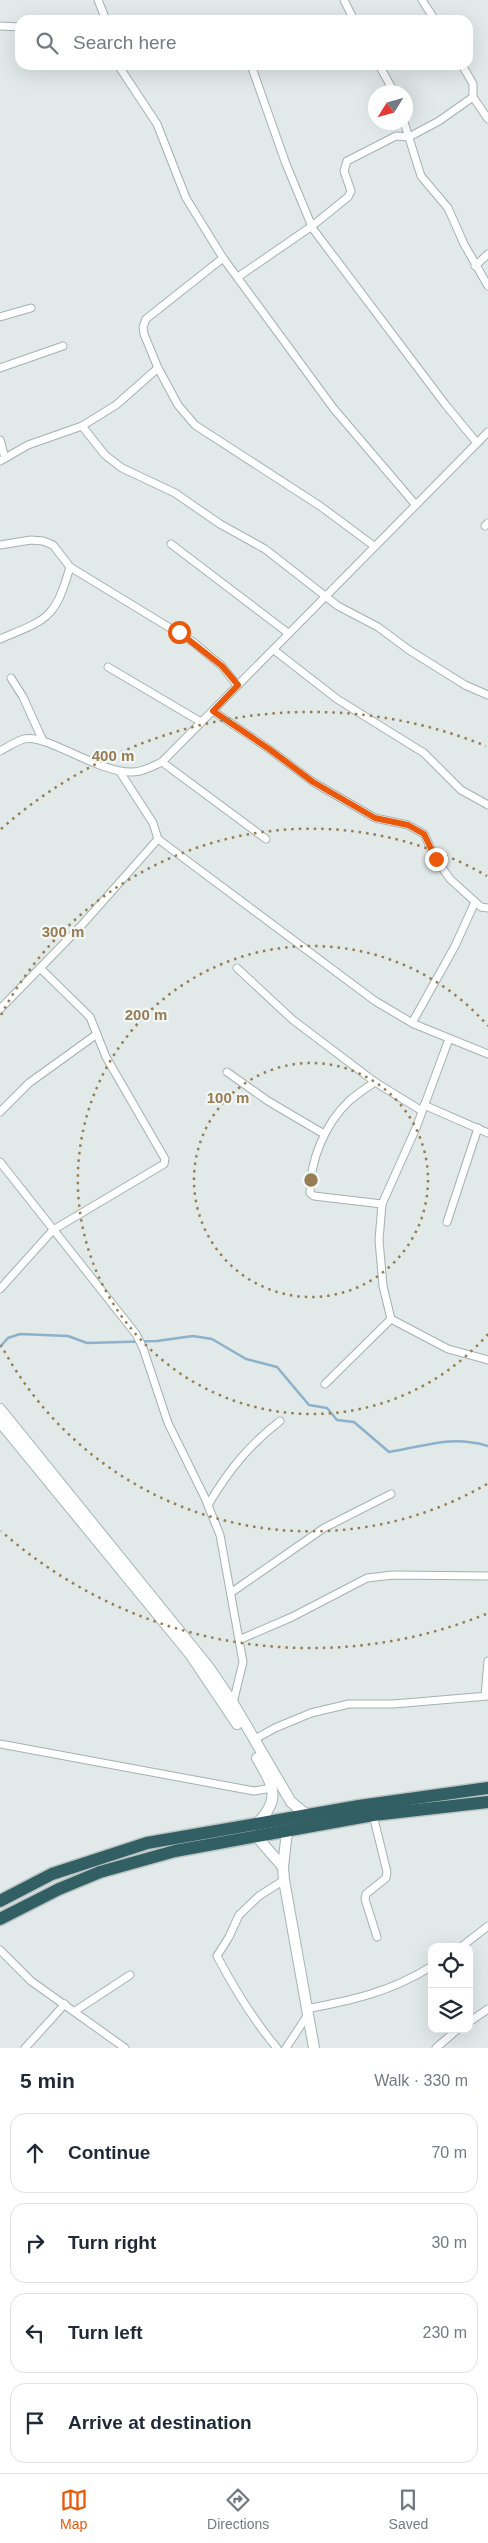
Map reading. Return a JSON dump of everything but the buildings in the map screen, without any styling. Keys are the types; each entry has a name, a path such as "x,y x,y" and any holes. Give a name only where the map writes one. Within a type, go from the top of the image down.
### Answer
{"highway":[{"path":"0,1919 59,1889 100,1872 193,1846 257,1831 307,1815 488,1788"},
{"path":"0,1901 52,1874 95,1858 172,1837 257,1831 288,1831 374,1816 488,1802"}],"street":[{"path":"98,0 104,15"},
{"path":"344,0 352,15"},
{"path":"422,0 432,15"},
{"path":"0,26 15,27"},
{"path":"121,70 157,124 186,198 224,258 334,410 415,504"},
{"path":"253,70 286,164 312,226 445,404 477,443"},
{"path":"382,70 390,85"},
{"path":"465,70 473,84 474,97 488,119"},
{"path":"238,277 312,226 348,196 351,191 344,171 348,161 396,136 409,137 439,121 474,97"},
{"path":"407,130 421,176 448,208 475,266 488,286"},
{"path":"475,266 488,254"},
{"path":"224,258 146,319 143,327 144,334 158,368 178,405 195,425 320,506 374,546"},
{"path":"0,317 31,308"},
{"path":"0,368 63,346"},
{"path":"0,440 2,459 28,445 82,426 116,406 158,368"},
{"path":"82,426 105,455 122,468 175,494 220,524 265,549 338,606 378,627 448,675 488,695"},
{"path":"0,751 26,739 43,741 94,765 120,772 136,772 162,762 488,432"},
{"path":"0,545 12,542 43,541 53,545 70,567 160,623 179,632 222,666 238,685"},
{"path":"171,544 288,633"},
{"path":"0,639 42,622 52,613 62,595 70,567"},
{"path":"274,650 336,698 424,753 461,790 488,805"},
{"path":"108,667 164,698 201,722"},
{"path":"11,678 23,697 43,741"},
{"path":"213,711 313,782 375,818 408,825 424,834 436,859 450,879 475,902 488,908"},
{"path":"162,762 266,839"},
{"path":"120,772 153,823 158,839 375,1001 412,1023 449,1040 488,1054"},
{"path":"0,1009 158,839"},
{"path":"412,1023 455,946 475,902"},
{"path":"0,1290 53,1230 164,1164 164,1159 115,1075 90,1017 40,968"},
{"path":"237,968 293,1020 375,1082 423,1108 488,1133"},
{"path":"0,1112 29,1084 97,1034"},
{"path":"390,1319 383,1286 379,1240 382,1204 423,1108 449,1040"},
{"path":"227,1072 268,1101 324,1134"},
{"path":"375,1082 349,1101 324,1134 314,1166 310,1193 314,1196 382,1204"},
{"path":"447,1222 478,1128"},
{"path":"0,1162 136,1334 143,1348 168,1423 208,1505 220,1535 241,1639 243,1662 233,1703"},
{"path":"390,1319 448,1349 488,1360"},
{"path":"325,1384 390,1319"},
{"path":"0,1409 181,1632 233,1703 291,1802 307,1815"},
{"path":"208,1505 234,1463 246,1449 280,1421"},
{"path":"0,1422 201,1669 248,1741 272,1788 273,1802 257,1831 283,1867"},
{"path":"232,1592 324,1528 391,1494"},
{"path":"241,1639 292,1617 367,1578 393,1575 488,1576"},
{"path":"254,1739 311,1713 349,1704 393,1704 486,1696 488,1661"},
{"path":"0,1744 254,1792 261,1792 272,1788"},
{"path":"374,1816 387,1872 386,1878 366,1894 365,1899 377,1937"},
{"path":"288,1831 283,1867 284,1880 306,2013 314,2048"},
{"path":"277,2048 254,2020 223,1970 217,1956 229,1937 239,1915 259,1896 284,1880"},
{"path":"466,1943 488,1926"},
{"path":"0,1950 31,1981 125,2048"},
{"path":"286,2048 306,2013 379,1993 408,1981 428,1968"},
{"path":"75,2011 130,1975"},
{"path":"25,2048 65,2004"},
{"path":"473,2019 488,2009"},
{"path":"436,2048 453,2033"}],"waterway":[{"path":"0,1347 8,1338 20,1334 68,1336 87,1343 157,1341 193,1336 212,1339 246,1359 277,1367 309,1405 327,1408 337,1420 354,1422 389,1452 450,1441 462,1441 488,1446"}],"route":[{"path":"179,632 222,666 238,685 213,711 313,782 375,818 408,825 424,834 436,859"}]}
